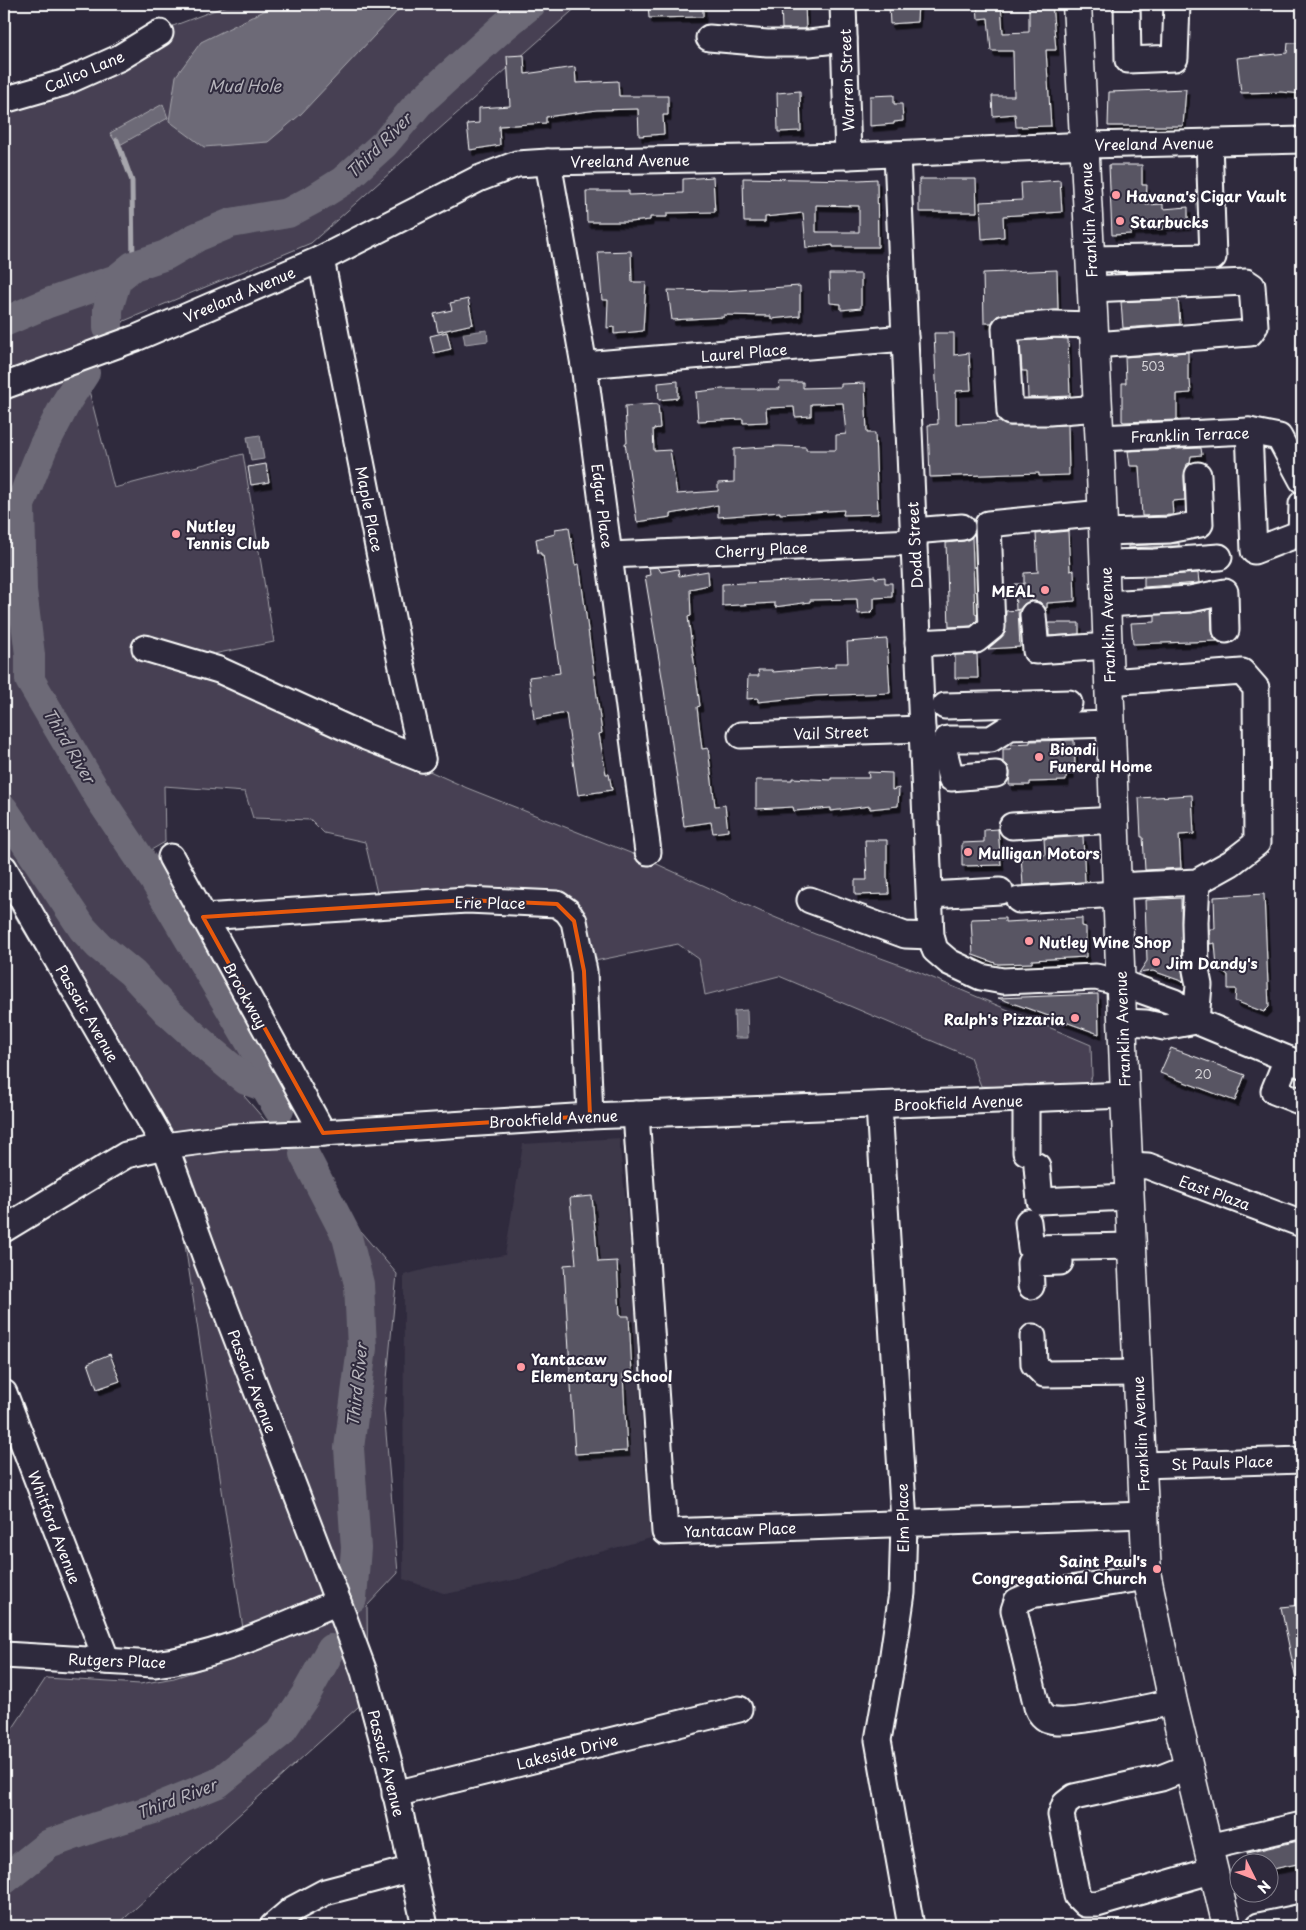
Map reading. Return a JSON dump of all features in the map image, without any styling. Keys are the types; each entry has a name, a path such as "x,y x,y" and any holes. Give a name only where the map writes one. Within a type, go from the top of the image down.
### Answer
{"main road":[{"name":"Franklin Avenue","path":"1077,4 1100,438 1124,1095 1147,1578 1173,1702 1227,1926"}],"street":[{"name":"Warren Street","path":"843,4 848,156"},
{"path":"1127,4 1128,60 1175,58 1176,4"},
{"name":"Calico Lane","path":"4,100 63,83 119,58 160,33"},
{"path":"709,38 767,43 844,39"},
{"name":"Vreeland Avenue","path":"4,386 136,338 321,259 478,179 517,164 848,156 1083,145 1302,140"},
{"path":"1090,259 1213,256 1209,142"},
{"name":"Dodd Street","path":"897,154 922,729 934,753 930,895 931,936"},
{"name":"Edgar Place","path":"548,162 584,365 648,852"},
{"name":"Maple Place","path":"145,648 219,670 366,737 422,759 321,259"},
{"path":"1092,289 1246,282 1252,286 1255,326 1250,333 1094,335 1055,324 1005,328 1010,412 1049,412 1098,408"},
{"name":"Laurel Place","path":"584,365 905,338"},
{"path":"1249,431 1254,551 1301,533 1302,504"},
{"name":"Franklin Terrace","path":"1100,438 1249,431 1279,437 1302,480"},
{"path":"918,643 976,640 992,627 988,524 1103,522 1169,530 1200,524 1198,475"},
{"name":"Cherry Place","path":"609,556 913,536 962,527"},
{"path":"1105,563 1154,562 1219,557"},
{"path":"1106,604 1190,599 1225,592 1226,630"},
{"path":"1033,615 1036,651 1108,646"},
{"path":"930,895 1010,895 1117,890 1197,882 1231,863 1257,844 1256,688 1242,672 1109,682"},
{"path":"996,774 951,778 934,753 947,739 991,739 1010,716 1069,703"},
{"path":"945,706 1010,716 1111,724"},
{"name":"Vail Street","path":"741,735 922,729"},
{"path":"1012,826 1114,820"},
{"name":"Brookway","path":"171,857 323,1133"},
{"name":"Passaic Avenue","path":"4,868 165,1146 364,1672 395,1794 425,1926"},
{"path":"1196,1021 1199,985 1196,970 1195,922 1197,882"},
{"name":"Erie Place","path":"203,918 467,900 557,904 567,911 574,921 584,971 590,1116"},
{"path":"810,900 905,935 931,936 935,950 949,962 991,980 1096,978 1121,983 1174,1002 1196,1021 1295,1062 1274,1091 1302,1102"},
{"path":"1122,1022 1146,1023 1164,1027 1196,1021"},
{"name":"Brookfield Avenue","path":"4,1229 126,1155 165,1146 232,1137 590,1116 1124,1095"},
{"path":"1026,1099 1032,1159 1040,1201 1129,1197"},
{"name":"Elm Place","path":"879,1105 904,1524 902,1593 878,1740 912,1926"},
{"name":"Yantacaw Place","path":"636,1114 665,1532 1144,1515"},
{"name":"East Plaza","path":"1128,1165 1148,1166 1302,1224"},
{"path":"1028,1222 1031,1248 1132,1252"},
{"path":"1031,1286 1030,1263 1132,1252"},
{"path":"1033,1337 1034,1364 1044,1374 1136,1374"},
{"name":"Whitford Avenue","path":"4,1393 107,1661"},
{"name":"St Pauls Place","path":"1142,1465 1302,1460"},
{"path":"1147,1578 1031,1595 1017,1601 1014,1610 1037,1707 1045,1718 1056,1721 1077,1720 1173,1702"},
{"name":"Rutgers Place","path":"4,1655 154,1664 178,1662 221,1650 338,1602"},
{"name":"Lakeside Drive","path":"395,1794 740,1709"},
{"path":"1189,1767 1161,1778 1074,1797 1065,1804 1061,1815 1077,1896 1086,1904 1097,1904 1302,1825"},
{"path":"273,1926 293,1909 325,1892 412,1869"},
{"path":"1259,1926 1302,1917"}],"highlighted area":[{"path":"467,900 557,904 574,921 584,971 590,1116 323,1133 203,917"}],"shaded area":[{"path":"231,4 580,4 311,243 124,321 86,379 114,488 243,454 274,642 188,659 299,712 467,788 648,860 815,934 914,970 1091,1045 1092,1076 1086,1090 981,1086 970,1057 779,976 705,995 699,959 678,944 590,962 582,907 552,896 378,897 365,842 324,833 311,820 253,818 245,792 164,786 165,842 139,857 100,799 30,680 30,654 22,597 24,682 254,1051 265,1073 265,1079 244,1096 397,1274 384,1410 398,1573 367,1606 368,1698 116,1926 4,1926 4,1738 9,1734 46,1678 140,1684 174,1678 247,1655 176,1185 4,898 4,90"},
{"name":"Yantacaw Elementary School","path":"619,1138 634,1281 643,1452 651,1538 586,1556 528,1577 446,1594 403,1579 404,1275 438,1266 505,1255 523,1144"}],"water":[{"name":"Mud Hole","path":"278,4 404,4 301,114 268,142 204,147 169,121 176,76 201,42"},
{"path":"163,104 168,118 118,146 110,133"},
{"path":"487,330 488,341 465,344 463,333"},
{"path":"260,435 264,459 251,461 247,437"},
{"path":"747,1010 748,1038 735,1038 734,1011"}],"building":[{"path":"648,4 703,4 703,17 649,18"},
{"path":"781,4 805,4 806,29 782,29"},
{"path":"898,4 918,4 917,22 890,24 889,6 898,6"},
{"path":"977,4 1001,4 1003,33 1029,32 1029,4 1052,4 1056,50 1046,50 1051,126 1016,127 1015,114 993,116 992,96 1014,96 1013,51 991,51 988,18 978,19"},
{"path":"1288,43 1301,43 1302,94 1281,92 1241,93 1237,58 1287,53"},
{"path":"524,55 525,74 575,67 576,83 618,81 619,96 668,96 668,115 663,115 664,134 639,136 638,109 597,110 546,117 546,123 499,126 500,145 470,150 467,124 479,123 479,108 510,106 507,56"},
{"path":"1186,89 1183,126 1108,126 1109,92"},
{"path":"800,91 801,131 778,132 777,93"},
{"path":"894,95 894,104 902,104 903,121 894,122 894,124 870,126 870,96"},
{"path":"1109,165 1142,165 1142,185 1147,185 1146,205 1163,204 1163,209 1188,207 1188,224 1164,226 1163,229 1131,230 1131,234 1112,235"},
{"path":"713,177 715,212 667,213 667,217 650,217 650,220 630,222 587,222 586,191 629,191 629,195 683,193 683,179"},
{"path":"743,178 877,179 878,247 833,247 833,245 806,248 803,213 765,217 765,222 744,222","holes":["816,205 859,206 859,232 816,232"]},
{"path":"919,179 976,179 977,212 919,212"},
{"path":"1060,180 1062,212 1003,216 1004,237 982,239 980,202 1022,200 1021,183"},
{"path":"631,251 632,282 646,282 643,331 614,334 614,327 607,328 608,300 602,300 598,252"},
{"path":"1057,270 1058,310 1004,314 997,316 992,323 984,323 983,273"},
{"path":"829,274 861,274 861,308 841,310 841,304 830,303"},
{"path":"800,286 800,316 771,319 771,316 724,315 724,317 672,320 668,290 723,291"},
{"path":"468,299 473,324 438,332 434,314 452,310 450,303"},
{"path":"1178,299 1180,324 1123,328 1121,302"},
{"path":"447,332 451,349 434,353 430,336"},
{"path":"934,333 954,333 954,355 969,353 971,390 956,391 956,424 1000,422 1010,426 1068,425 1069,475 1039,476 1039,473 930,477 928,425 938,424"},
{"path":"1055,338 1068,339 1070,396 1028,398 1027,371 1022,371 1020,341"},
{"path":"1188,352 1188,380 1190,380 1191,393 1177,394 1177,420 1122,421 1122,383 1126,383 1125,357"},
{"path":"678,381 678,398 659,400 658,383"},
{"path":"779,382 803,382 803,388 841,387 841,384 865,383 867,433 875,433 878,514 843,515 844,510 780,514 780,512 718,517 718,505 671,514 671,517 637,522 625,443 627,443 625,406 658,404 660,428 653,429 654,451 670,450 677,494 718,491 718,483 734,482 734,449 779,446 806,447 806,450 836,450 836,435 846,434 843,403 811,404 811,416 795,417 794,407 766,408 767,422 743,423 743,419 698,421 696,392 722,389 780,389"},
{"path":"1201,448 1202,455 1191,456 1190,463 1187,464 1184,476 1185,500 1172,501 1173,515 1142,516 1139,466 1130,466 1128,451"},
{"path":"266,464 269,482 251,485 248,467"},
{"path":"569,527 575,565 579,564 602,733 599,734 606,774 609,774 612,790 578,795 566,713 534,719 529,677 560,673 543,555 538,553 536,539 555,534 555,529"},
{"path":"1068,531 1070,571 1074,570 1075,601 1047,603 1047,608 1045,608 1040,602 1031,601 1016,610 1015,584 1024,584 1024,573 1038,572 1036,534"},
{"path":"972,537 975,614 977,614 977,620 971,626 949,627 946,543 964,541"},
{"path":"1179,543 1179,546 1128,548 1128,546"},
{"path":"658,567 661,572 678,569 679,576 708,571 709,585 690,589 691,616 688,617 700,706 697,707 702,749 708,748 715,806 725,805 728,831 713,833 711,822 684,826 645,576 650,575 649,568"},
{"path":"1198,573 1199,583 1144,587 1144,577"},
{"path":"875,576 875,578 885,577 885,583 892,583 892,597 874,598 874,609 870,613 858,614 857,599 810,600 810,602 775,607 775,603 722,606 722,584"},
{"path":"1211,609 1212,631 1217,641 1133,644 1131,623 1155,622 1155,615 1191,613"},
{"path":"1018,610 1020,647 988,649 1005,633 1006,611"},
{"path":"1049,623 1079,623 1079,634 1049,636"},
{"path":"887,639 890,693 815,696 758,702 758,698 747,699 748,676 759,676 758,670 772,670 773,672 835,667 835,663 848,663 847,642"},
{"path":"977,654 978,678 955,678 955,655"},
{"name":"Biondi Funeral Home","path":"1074,740 1075,764 1071,764 1071,774 1066,774 1066,781 1030,782 1030,785 1009,785 1010,772 1008,766 1003,762 1003,749 1010,749 1011,744 1030,743 1030,741"},
{"path":"868,772 892,773 892,790 899,788 898,806 870,809 870,806 831,811 831,808 794,811 793,807 756,809 756,780 869,778"},
{"path":"1192,795 1194,834 1179,835 1181,868 1145,870 1139,798"},
{"path":"998,829 1001,865 962,866 962,843 984,842 984,830"},
{"path":"1083,836 1085,882 1023,885 1021,856 1045,855 1044,839"},
{"path":"865,840 887,840 889,894 855,895 855,880 867,880"},
{"path":"1264,894 1269,1007 1264,1012 1235,1001 1236,989 1228,989 1228,975 1217,967 1215,943 1210,944 1210,929 1215,929 1214,897"},
{"path":"1181,898 1182,970 1184,982 1153,971 1139,973 1147,961 1145,900"},
{"name":"Nutley Wine Shop","path":"1005,918 1005,922 1082,918 1082,926 1086,927 1086,957 1032,960 1032,963 998,964 973,955 971,919"},
{"name":"Ralph's Pizzaria","path":"1098,994 1099,1034 998,998"},
{"path":"1171,1048 1245,1075 1235,1101 1160,1073"},
{"path":"592,1196 598,1262 617,1261 620,1316 629,1316 632,1373 623,1374 627,1451 575,1454 564,1265 576,1264 570,1198"},
{"path":"110,1354 120,1381 97,1389 88,1363"},
{"path":"1302,1605 1302,1679 1296,1680 1281,1607"},
{"path":"1298,1841 1302,1863 1278,1868 1278,1852 1251,1852"}],"waterway":[{"name":"Third River","path":"108,328 108,309 117,279 133,266 166,255 197,237 231,223 288,213 343,181 384,144 418,104 531,4"},
{"path":"117,140 132,181 133,266"},
{"name":"Third River","path":"4,322 48,303 117,279"},
{"name":"Third River","path":"85,373 67,401 43,447 20,505 22,590 30,655 30,680 100,799 155,881 255,1050 268,1075 265,1087"},
{"name":"Third River","path":"4,810 83,929 99,946 132,973 168,1012 210,1050 246,1080 265,1087 279,1110"},
{"name":"Third River","path":"304,1154 347,1237 359,1284 362,1348 349,1448 356,1548 352,1598"},
{"name":"Third River","path":"4,1880 49,1844 154,1809 218,1783 280,1733 305,1696 331,1649"}],"place":[{"name":"Havana's Cigar Vault","path":"1116,195"},
{"name":"Starbucks","path":"1120,221"},
{"name":"Nutley Tennis Club","path":"176,534"},
{"name":"MEAL","path":"1045,590"},
{"name":"Biondi Funeral Home","path":"1039,757"},
{"name":"Mulligan Motors","path":"968,852"},
{"name":"Nutley Wine Shop","path":"1029,941"},
{"name":"Jim Dandy's","path":"1156,962"},
{"name":"Ralph's Pizzaria","path":"1075,1018"},
{"name":"Yantacaw Elementary School","path":"521,1367"},
{"name":"Saint Paul's Congregational Church","path":"1157,1569"}]}
